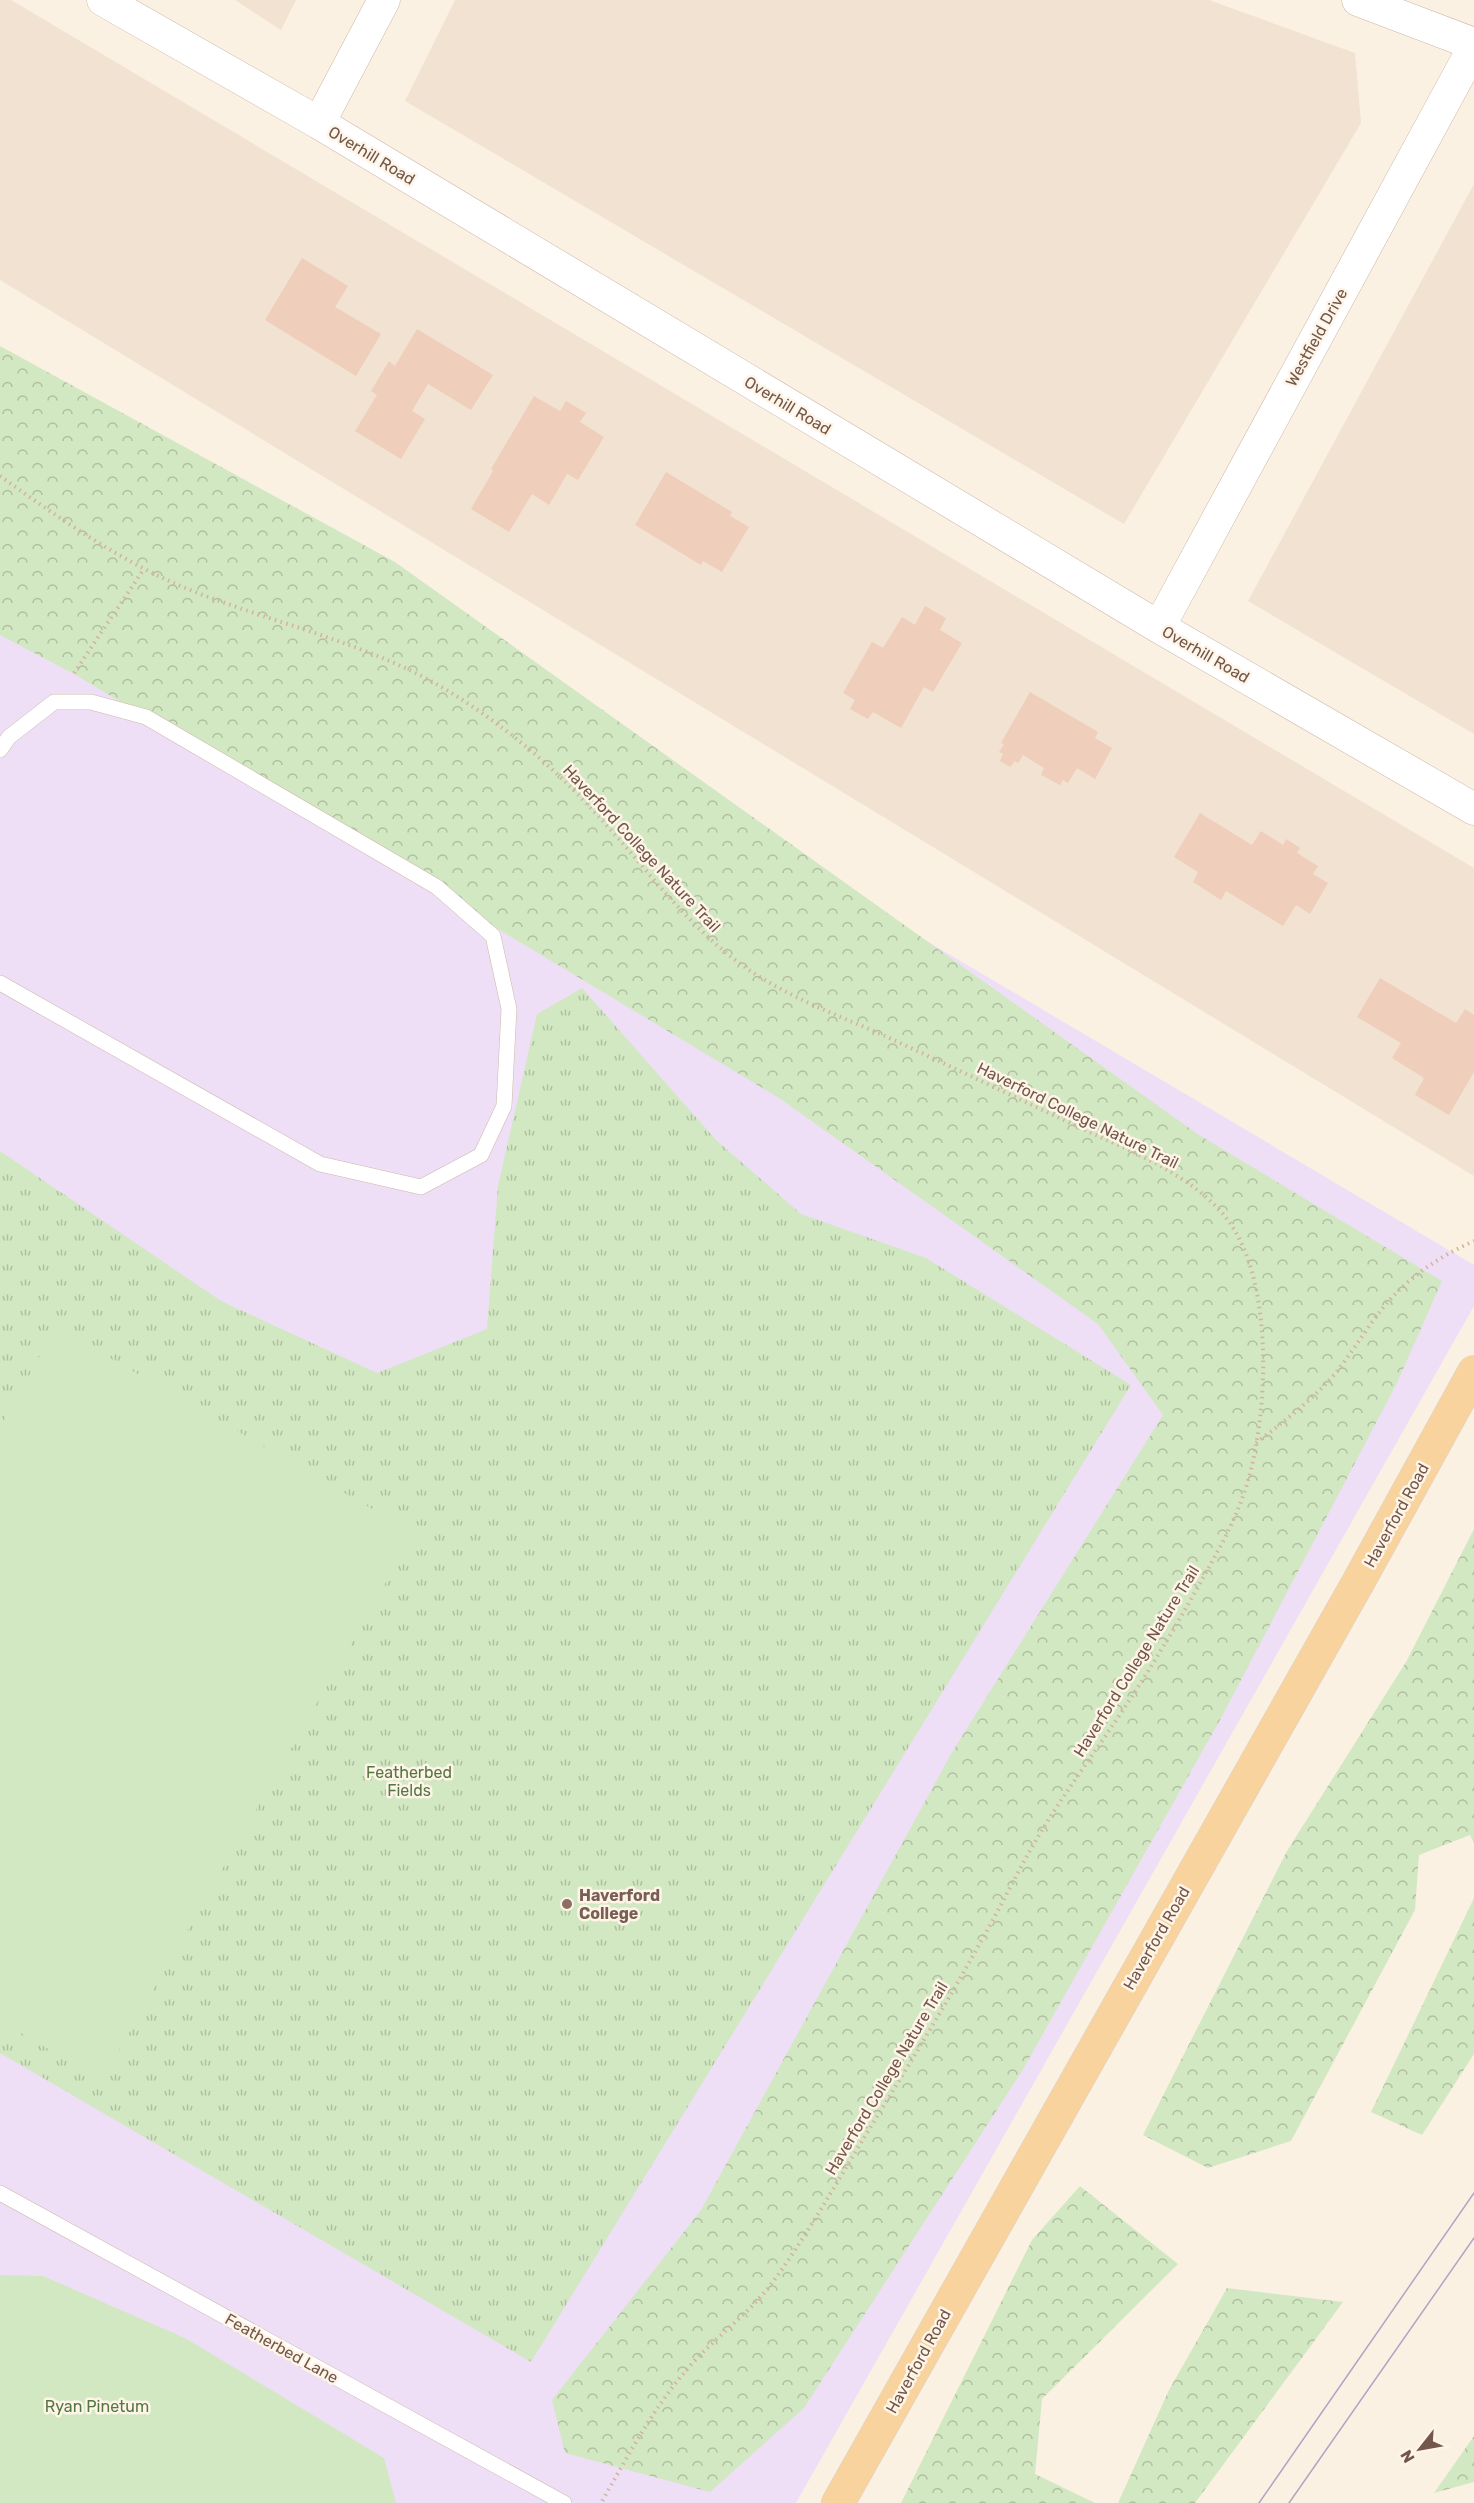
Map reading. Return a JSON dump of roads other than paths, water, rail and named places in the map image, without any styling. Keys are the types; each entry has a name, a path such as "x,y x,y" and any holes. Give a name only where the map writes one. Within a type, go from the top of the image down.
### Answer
{"main road":[{"name":"Haverford Road","path":"838,2503 1360,1579 1474,1372"}],"street":[{"name":"Overhill Road","path":"103,0 320,123 1159,627 1474,809"},
{"path":"320,123 384,0"},
{"path":"1358,0 1474,45"},
{"name":"Westfield Drive","path":"1159,627 1474,45"}],"lane":[{"path":"0,750 9,737 54,702 91,702 146,717 436,887 493,936 510,1009 504,1106 481,1155 421,1187 320,1164 0,983"},
{"name":"Featherbed Lane","path":"0,2193 564,2503"}],"tram line":[{"path":"1259,2503 1474,2193"},
{"path":"1289,2503 1474,2238"}],"place":[{"name":"Haverford College","path":"567,1904"}],"park label":[{"name":"Featherbed Fields","path":"409,1781"},
{"name":"Ryan Pinetum","path":"97,2406"}]}
